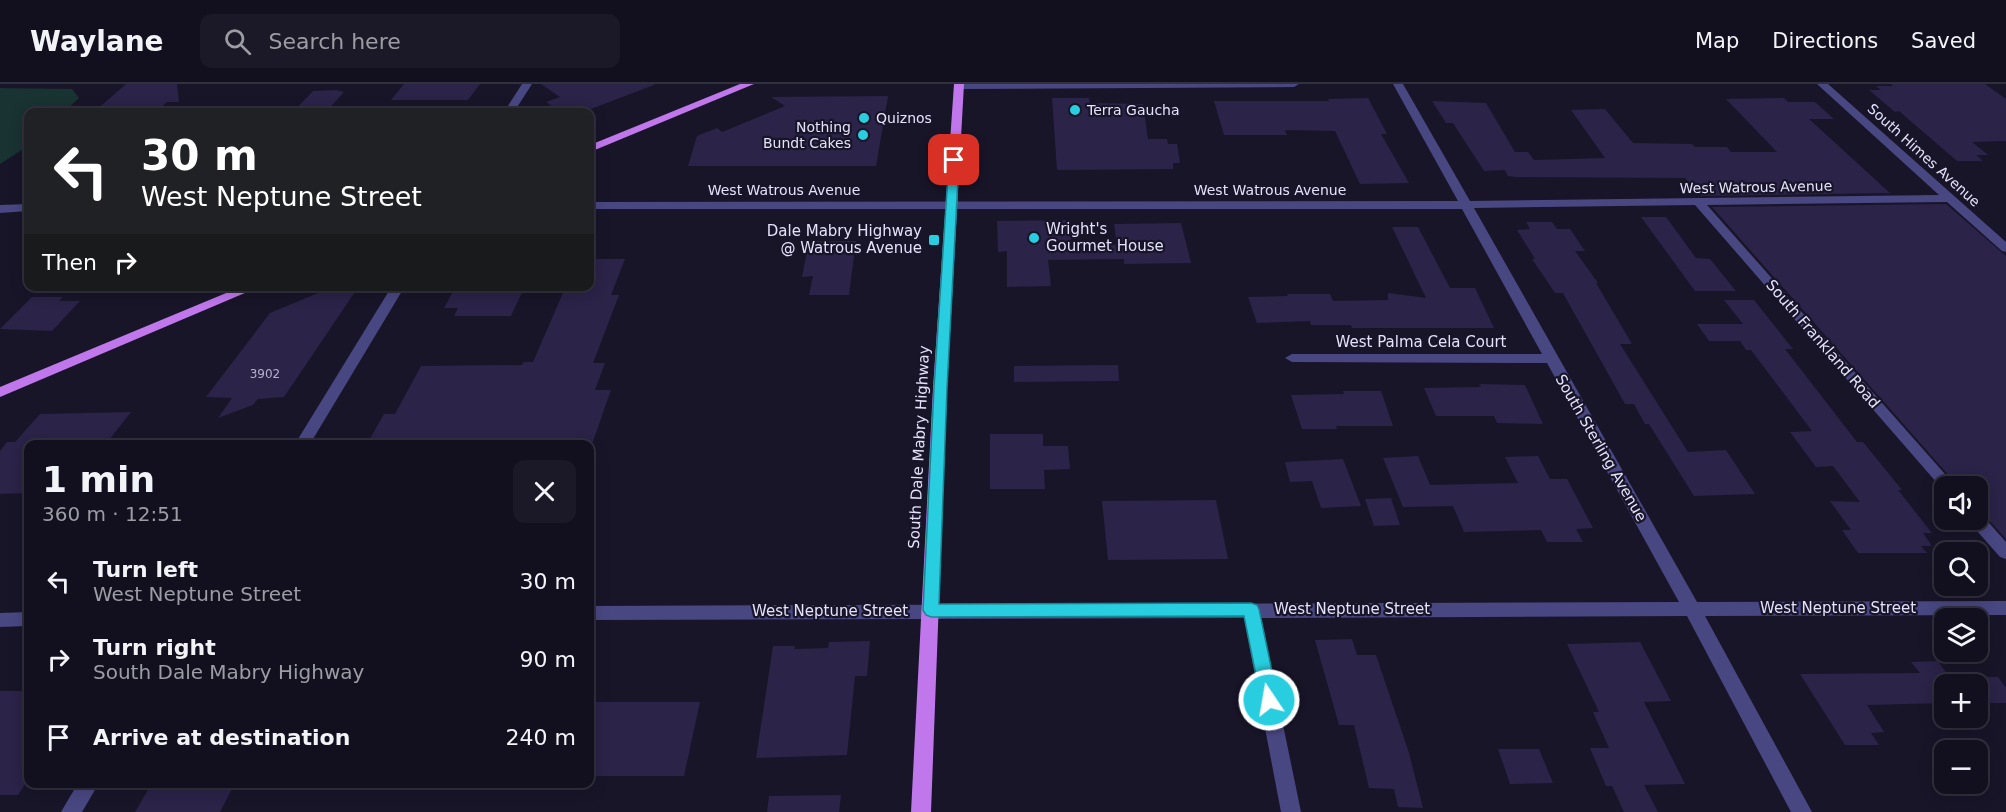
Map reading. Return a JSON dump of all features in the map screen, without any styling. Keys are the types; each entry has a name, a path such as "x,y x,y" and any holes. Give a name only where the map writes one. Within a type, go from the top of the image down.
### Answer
{"main road":[{"path":"594,147 749,84"},
{"name":"South Dale Mabry Highway","path":"921,812 940,388 959,85"},
{"path":"0,392 243,291"}],"street":[{"path":"512,108 527,84"},
{"path":"959,85 1294,84"},
{"name":"South Sterling Avenue","path":"1398,84 1692,609 1802,812"},
{"name":"South Himes Avenue","path":"1822,84 2006,248"},
{"name":"West Watrous Avenue","path":"594,206 1465,205 1950,198"},
{"name":"South Frankland Road","path":"1699,203 1938,476"},
{"path":"0,209 24,208"},
{"path":"304,440 396,291"},
{"name":"West Palma Cela Court","path":"1292,358 1550,359"},
{"path":"1986,530 2006,553"},
{"name":"West Neptune Street","path":"594,613 2006,608"},
{"path":"1251,609 1291,812"},
{"path":"0,620 24,619"},
{"path":"71,812 86,788"}],"green space":[{"path":"0,88 72,89 79,98 68,108 24,108 24,149 0,164"}],"building":[{"path":"126,84 177,84 179,102 167,102 160,108 99,108"},
{"path":"404,84 480,84 468,100 391,100"},
{"path":"541,84 654,84 594,108 555,108 546,102 560,97"},
{"path":"1891,84 1985,84 2006,99 2006,141 1972,142 1988,155 1976,155 1983,161 1957,161 1899,111 1895,112 1869,90 1881,90 1876,86 1893,86"},
{"path":"313,91 344,92 330,108 297,108"},
{"path":"888,96 876,166 688,166 697,136 717,128 722,132 785,106 771,97"},
{"path":"1052,98 1089,98 1090,103 1143,104 1148,139 1167,139 1168,144 1177,144 1180,163 1173,163 1173,169 1057,170"},
{"path":"1368,98 1387,134 1381,134 1409,183 1360,184 1335,131 1285,130 1287,135 1224,135 1214,101 1329,101 1328,99"},
{"path":"1784,98 1788,102 1815,102 1834,119 1809,119 1890,193 1701,196 1685,178 1508,176 1505,170 1484,171 1453,123 1446,123 1432,101 1486,103 1515,152 1528,152 1534,160 1605,158 1571,110 1605,109 1633,143 1727,147 1731,152 1777,152 1726,99"},
{"path":"1946,204 2006,256 2006,539 1988,519 1988,476 1949,476 1712,207"},
{"path":"1641,217 1666,217 1696,258 1710,259 1736,291 1695,291"},
{"path":"1071,220 1071,243 1117,245 1114,224 1181,223 1191,263 1124,264 1124,259 1048,260 1051,286 1007,287 1007,251 998,252 997,221"},
{"path":"1526,222 1552,222 1557,229 1570,229 1585,251 1575,251 1598,283 1596,283 1632,344 1620,344 1688,452 1726,450 1755,494 1694,496 1634,404 1625,404 1563,293 1555,293 1532,259 1535,259 1517,230 1530,229"},
{"path":"1392,227 1418,227 1450,288 1475,288 1494,328 1352,328 1351,325 1311,325 1310,321 1257,323 1248,297 1330,294 1333,301 1388,300 1388,293 1426,298"},
{"path":"809,241 856,241 849,295 809,295 813,276 802,277"},
{"path":"594,259 625,259 611,295 619,295 593,363 605,363 595,390 611,390 593,440 369,440 384,414 395,414 421,366 522,365 524,362 533,362 564,291 594,291"},
{"path":"323,291 356,291 284,397 258,399 253,405 218,418 232,398 206,397 270,313"},
{"path":"453,291 523,291 511,316 454,316 458,308 444,308"},
{"path":"32,297 63,297 59,301 80,301 52,331 0,329"},
{"path":"1724,300 1754,300 1793,349 1785,349 1857,442 1863,442 1902,490 1898,490 1932,533 1923,533 1932,546 1921,546 1927,553 1858,553 1842,530 1851,530 1830,501 1860,502 1833,466 1816,467 1790,432 1812,431 1751,350 1746,350 1740,341 1709,341 1697,324 1743,324"},
{"path":"1118,365 1119,381 1014,382 1014,366"},
{"path":"1479,384 1525,385 1543,424 1497,423 1494,416 1436,416 1424,388 1481,387"},
{"path":"1343,391 1381,391 1393,426 1336,426 1337,429 1302,429 1291,395 1344,394"},
{"path":"131,412 109,440 24,440 24,493 0,494 0,451 7,442 15,442 40,414"},
{"path":"990,434 1043,434 1043,446 1068,446 1070,469 1044,470 1045,489 990,489"},
{"path":"1418,456 1430,485 1518,483 1505,457 1538,456 1550,479 1567,479 1593,528 1576,529 1583,542 1547,542 1541,530 1464,532 1453,506 1403,507 1383,458"},
{"path":"1343,459 1361,506 1321,508 1312,481 1290,482 1285,462"},
{"path":"1391,498 1400,525 1374,526 1365,499"},
{"path":"1216,500 1228,559 1108,560 1102,501"},
{"path":"1352,639 1357,655 1376,655 1409,753 1423,808 1398,807 1394,789 1369,788 1354,725 1339,725 1315,640"},
{"path":"870,641 867,676 855,676 847,755 756,758 773,646 795,646 794,649 828,648 829,642"},
{"path":"1640,642 1671,701 1644,702 1685,784 1644,785 1658,812 1624,812 1612,786 1606,786 1590,748 1609,748 1593,712 1599,712 1567,644"},
{"path":"1911,662 1939,662 1947,674 1934,674 1934,703 1867,705 1884,732 1871,733 1879,745 1845,745 1800,674 1920,673"},
{"path":"1988,677 1998,677 2006,688 2006,703 1988,703"},
{"path":"0,691 24,691 24,786 18,795 0,795"},
{"path":"594,702 700,702 684,776 594,776"},
{"path":"1498,749 1539,749 1553,783 1510,784"},
{"path":"149,788 232,788 220,812 135,812"},
{"path":"841,795 839,812 767,812 769,796"}],"place":[{"name":"Terra Gaucha","path":"1075,110"},
{"name":"Quiznos","path":"864,118"},
{"name":"Nothing Bundt Cakes","path":"863,135"},
{"name":"Wright's Gourmet House","path":"1034,238"},
{"name":"Dale Mabry Highway @ Watrous Avenue","path":"934,240"}],"route":[{"path":"954,160 940,388 931,610 1251,609 1269,700"}]}
